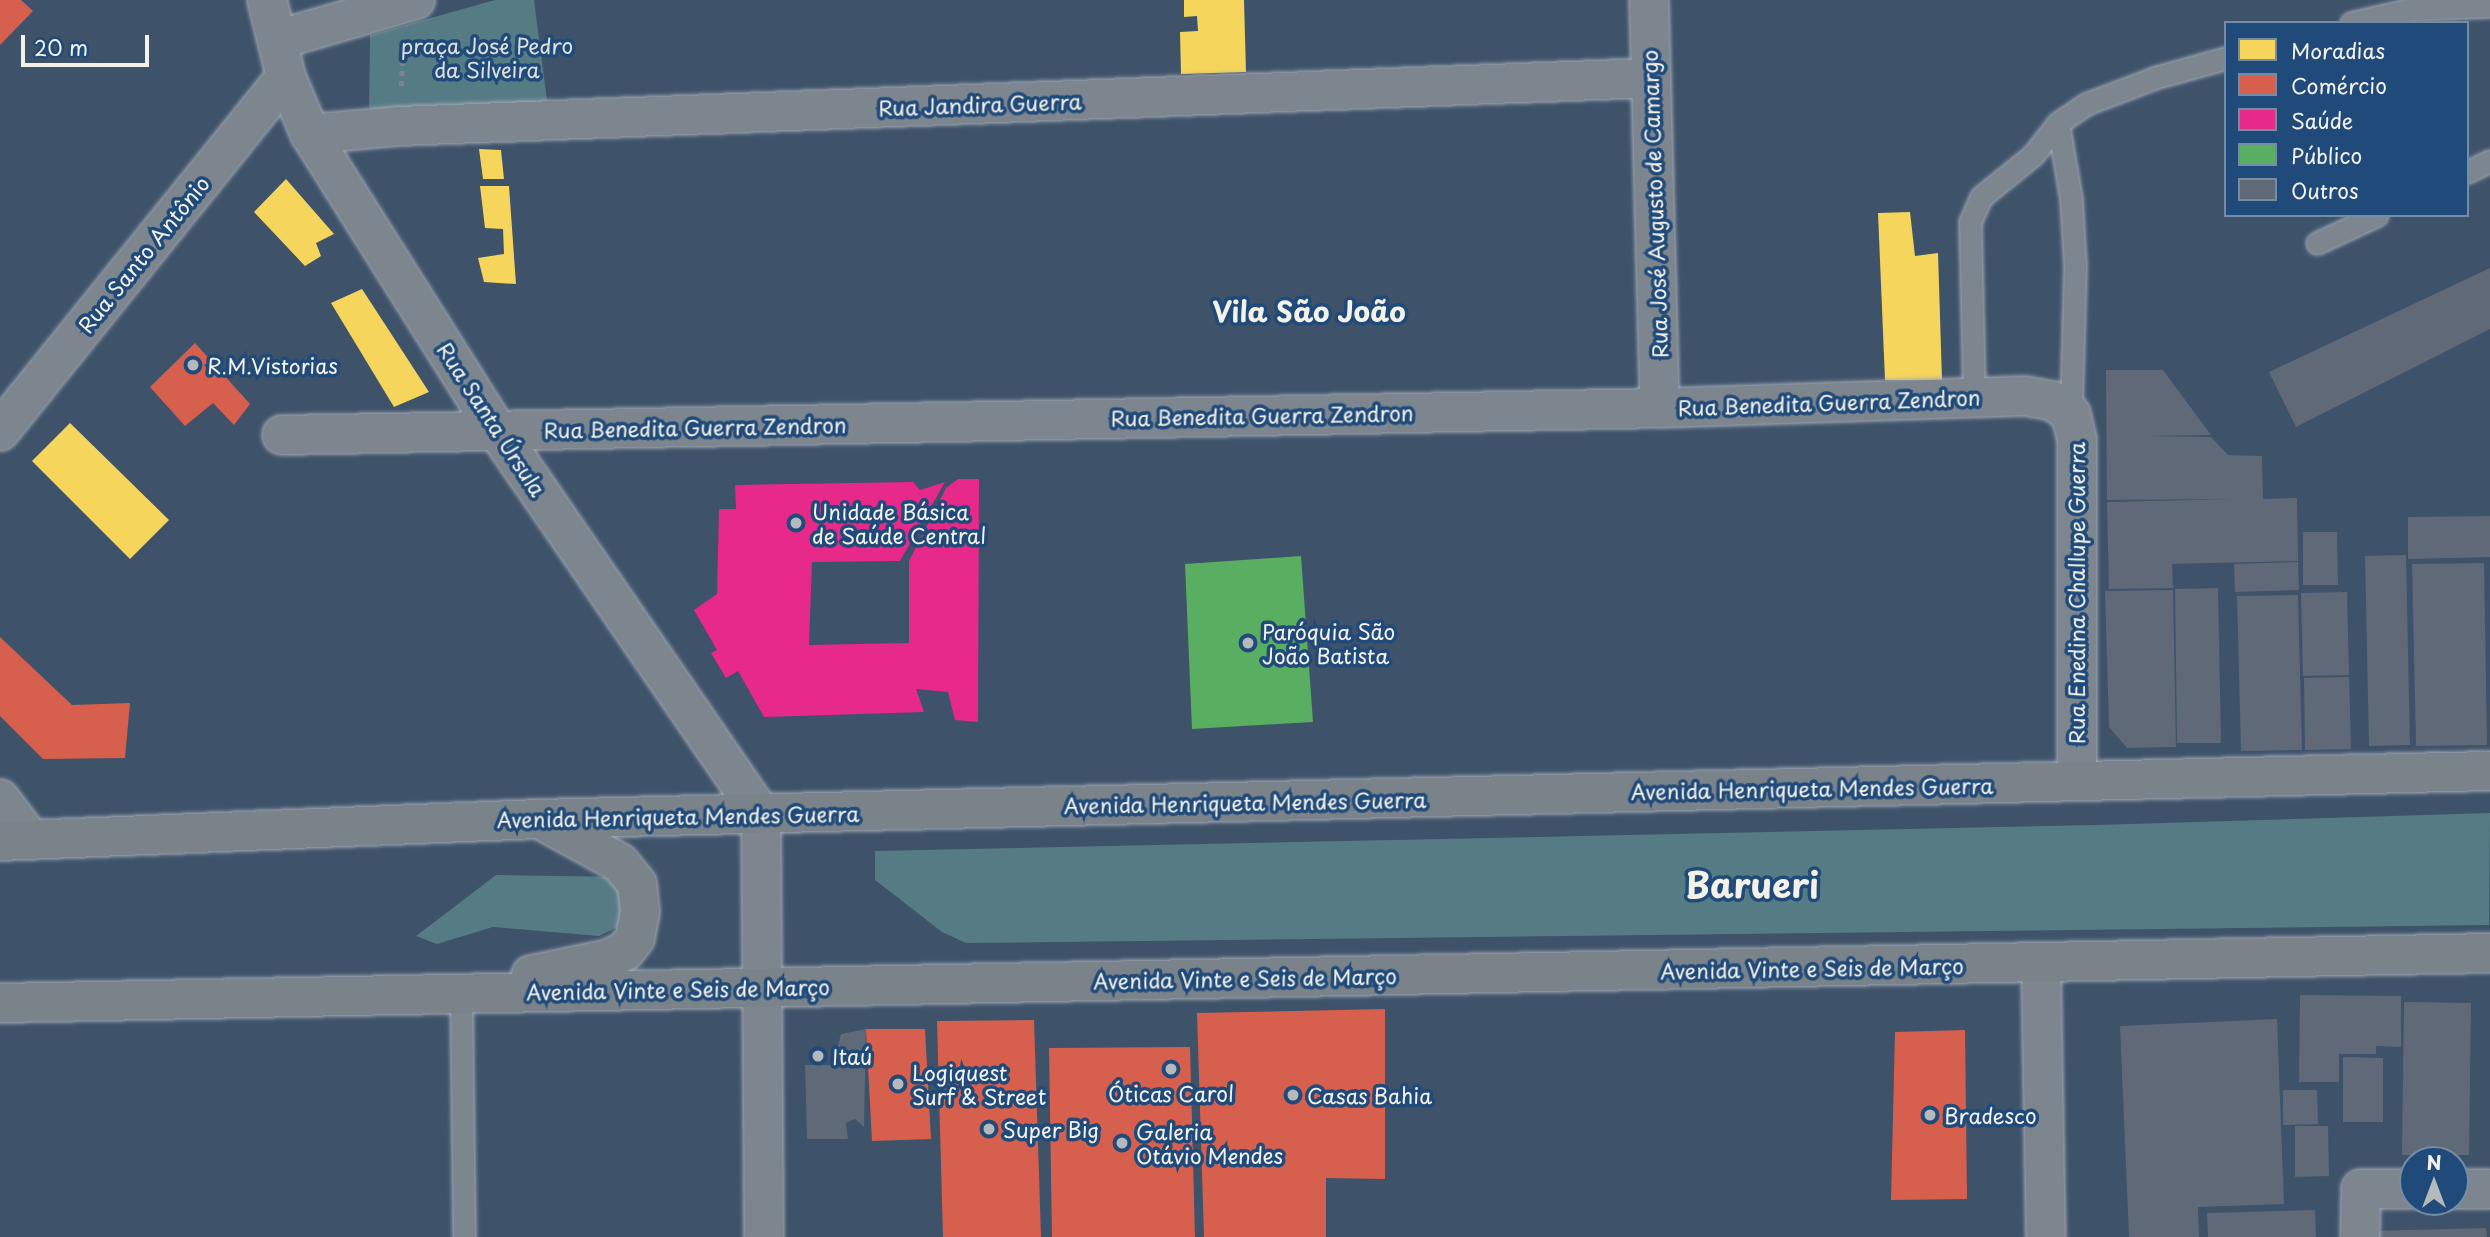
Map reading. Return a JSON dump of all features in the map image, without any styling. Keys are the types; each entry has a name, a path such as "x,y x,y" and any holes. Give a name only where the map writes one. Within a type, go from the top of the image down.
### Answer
{"main road":[{"name":"Avenida Henriqueta Mendes Guerra","path":"15,840 538,819 2490,771"},
{"path":"461,992 610,959 625,951 635,938 640,897 630,873 607,853 538,819"},
{"name":"Avenida Vinte e Seis de Março","path":"0,1003 2490,953"}],"street":[{"name":"Rua Santa Úrsula","path":"267,0 286,77 310,134 498,432 761,815"},
{"name":"Rua José Augusto de Camargo","path":"1649,0 1660,408"},
{"path":"277,40 410,1"},
{"name":"Rua Santo Antônio","path":"0,431 286,77"},
{"name":"Rua Jandira Guerra","path":"310,134 399,126 1650,78"},
{"name":"Rua Benedita Guerra Zendron","path":"282,435 1660,408 2025,396"},
{"name":"Rua Enedina Challupe Guerra","path":"2025,396 2053,401 2071,414 2077,440 2077,781"},
{"path":"0,799 15,840"},
{"path":"761,815 760,987 764,1237"},
{"path":"2041,964 2046,1237"},
{"path":"2360,1237 2361,1189 2399,1189"},
{"path":"2469,1189 2490,1189"}],"lane":[{"path":"2360,21 2412,9 2490,6"},
{"path":"1974,397 1970,222 1981,197 2033,155 2059,123 2086,104 2157,77 2224,59"},
{"path":"2059,123 2071,199 2075,267 2071,414"},
{"path":"2469,171 2490,161"},
{"path":"2317,243 2372,217"},
{"path":"461,992 464,1237"}],"path":[{"path":"399,126 410,1"}],"green space":[{"name":"praça José Pedro da Silveira","path":"495,0 534,0 548,108 369,116 370,35"},
{"path":"2490,813 2489,925 966,943 942,932 875,880 875,851 2096,825"},
{"path":"496,875 626,877 631,920 599,936 493,927 437,944 416,936"}],"building: Moradias":[{"path":"1184,0 1244,0 1246,72 1181,74 1180,32 1198,31 1197,16 1184,17"},
{"path":"479,149 501,150 504,179 483,179"},
{"path":"286,179 334,234 316,243 321,256 305,266 254,212"},
{"path":"480,186 509,186 516,284 484,282 478,258 504,254 503,229 485,228"},
{"path":"1910,212 1915,256 1938,253 1942,380 1885,380 1878,213"},
{"path":"362,289 429,392 394,407 331,303"},
{"path":"70,423 169,520 130,559 32,461"}],"building: Comércio":[{"path":"0,0 21,0 33,11 0,45"},
{"name":"R.M.Vistorias","path":"195,343 250,404 234,425 213,403 185,426 150,387"},
{"path":"0,637 72,705 130,703 125,758 43,759 0,716"},
{"name":"Casas Bahia","path":"1385,1009 1385,1179 1326,1178 1326,1237 1204,1237 1197,1013"},
{"name":"Super Big","path":"1034,1020 1041,1237 943,1237 937,1021"},
{"name":"Logiquest Surf & Street","path":"866,1029 925,1029 931,1139 872,1141"},
{"name":"Bradesco","path":"1965,1030 1967,1199 1891,1200 1895,1032"},
{"name":"Galeria Otávio Mendes","path":"1190,1047 1195,1237 1052,1237 1049,1048"}],"building: Saúde":[{"path":"958,479 979,479 978,722 955,720 948,692 916,689 924,712 764,717 738,671 726,678 711,653 717,650 694,610 717,594 719,509 736,509 735,485 913,482 920,490 945,482 900,561 812,562 809,645 909,643 909,561 946,488"}],"building: Público":[{"name":"Paróquia São João Batista","path":"1301,556 1313,722 1192,729 1185,564"}],"building: Outros":[{"path":"2490,268 2490,329 2296,427 2269,372"},
{"path":"2106,370 2163,370 2211,435 2150,436 2211,437 2228,455 2262,456 2263,499 2297,498 2298,561 2172,564 2173,588 2109,589 2107,502 2237,499 2107,500"},
{"path":"2490,516 2490,557 2408,559 2408,517"},
{"path":"2303,532 2337,532 2338,585 2303,585"},
{"path":"2406,555 2410,745 2369,746 2365,556"},
{"path":"2298,562 2299,590 2235,592 2234,564"},
{"path":"2484,563 2487,745 2416,746 2412,564"},
{"path":"2218,588 2221,743 2177,743 2175,589"},
{"path":"2173,590 2176,747 2127,748 2109,727 2105,591"},
{"path":"2347,592 2349,675 2303,676 2301,593"},
{"path":"2298,595 2302,750 2241,751 2237,596"},
{"path":"2349,677 2351,749 2305,750 2304,678"},
{"path":"2300,995 2401,996 2401,1047 2376,1046 2376,1054 2339,1054 2339,1082 2299,1082"},
{"path":"2404,1002 2471,1003 2469,1155 2469,1146 2402,1146"},
{"path":"2277,1019 2284,1204 2198,1207 2199,1237 2129,1237 2120,1026"},
{"path":"866,1029 864,1127 855,1119 846,1123 848,1139 807,1139 805,1065 833,1065 841,1034"},
{"path":"2343,1057 2383,1058 2383,1122 2343,1122"},
{"path":"2283,1090 2317,1090 2318,1124 2283,1125"},
{"path":"2295,1126 2328,1126 2329,1176 2295,1177"},
{"path":"2315,1210 2316,1237 2208,1237 2207,1213"},
{"path":"2486,1228 2487,1237 2368,1237 2367,1231"}],"place":[{"name":"R.M.Vistorias","path":"193,365"},
{"name":"Unidade Básica de Saúde Central","path":"796,523"},
{"name":"Paróquia São João Batista","path":"1248,643"},
{"name":"Itaú","path":"818,1056"},
{"name":"Óticas Carol","path":"1171,1069"},
{"name":"Logiquest Surf & Street","path":"898,1084"},
{"name":"Casas Bahia","path":"1293,1095"},
{"name":"Bradesco","path":"1930,1115"},
{"name":"Super Big","path":"989,1129"},
{"name":"Galeria Otávio Mendes","path":"1122,1143"}],"district":[{"name":"Vila São João","path":"1309,311"},
{"name":"Barueri","path":"1752,884"}]}
